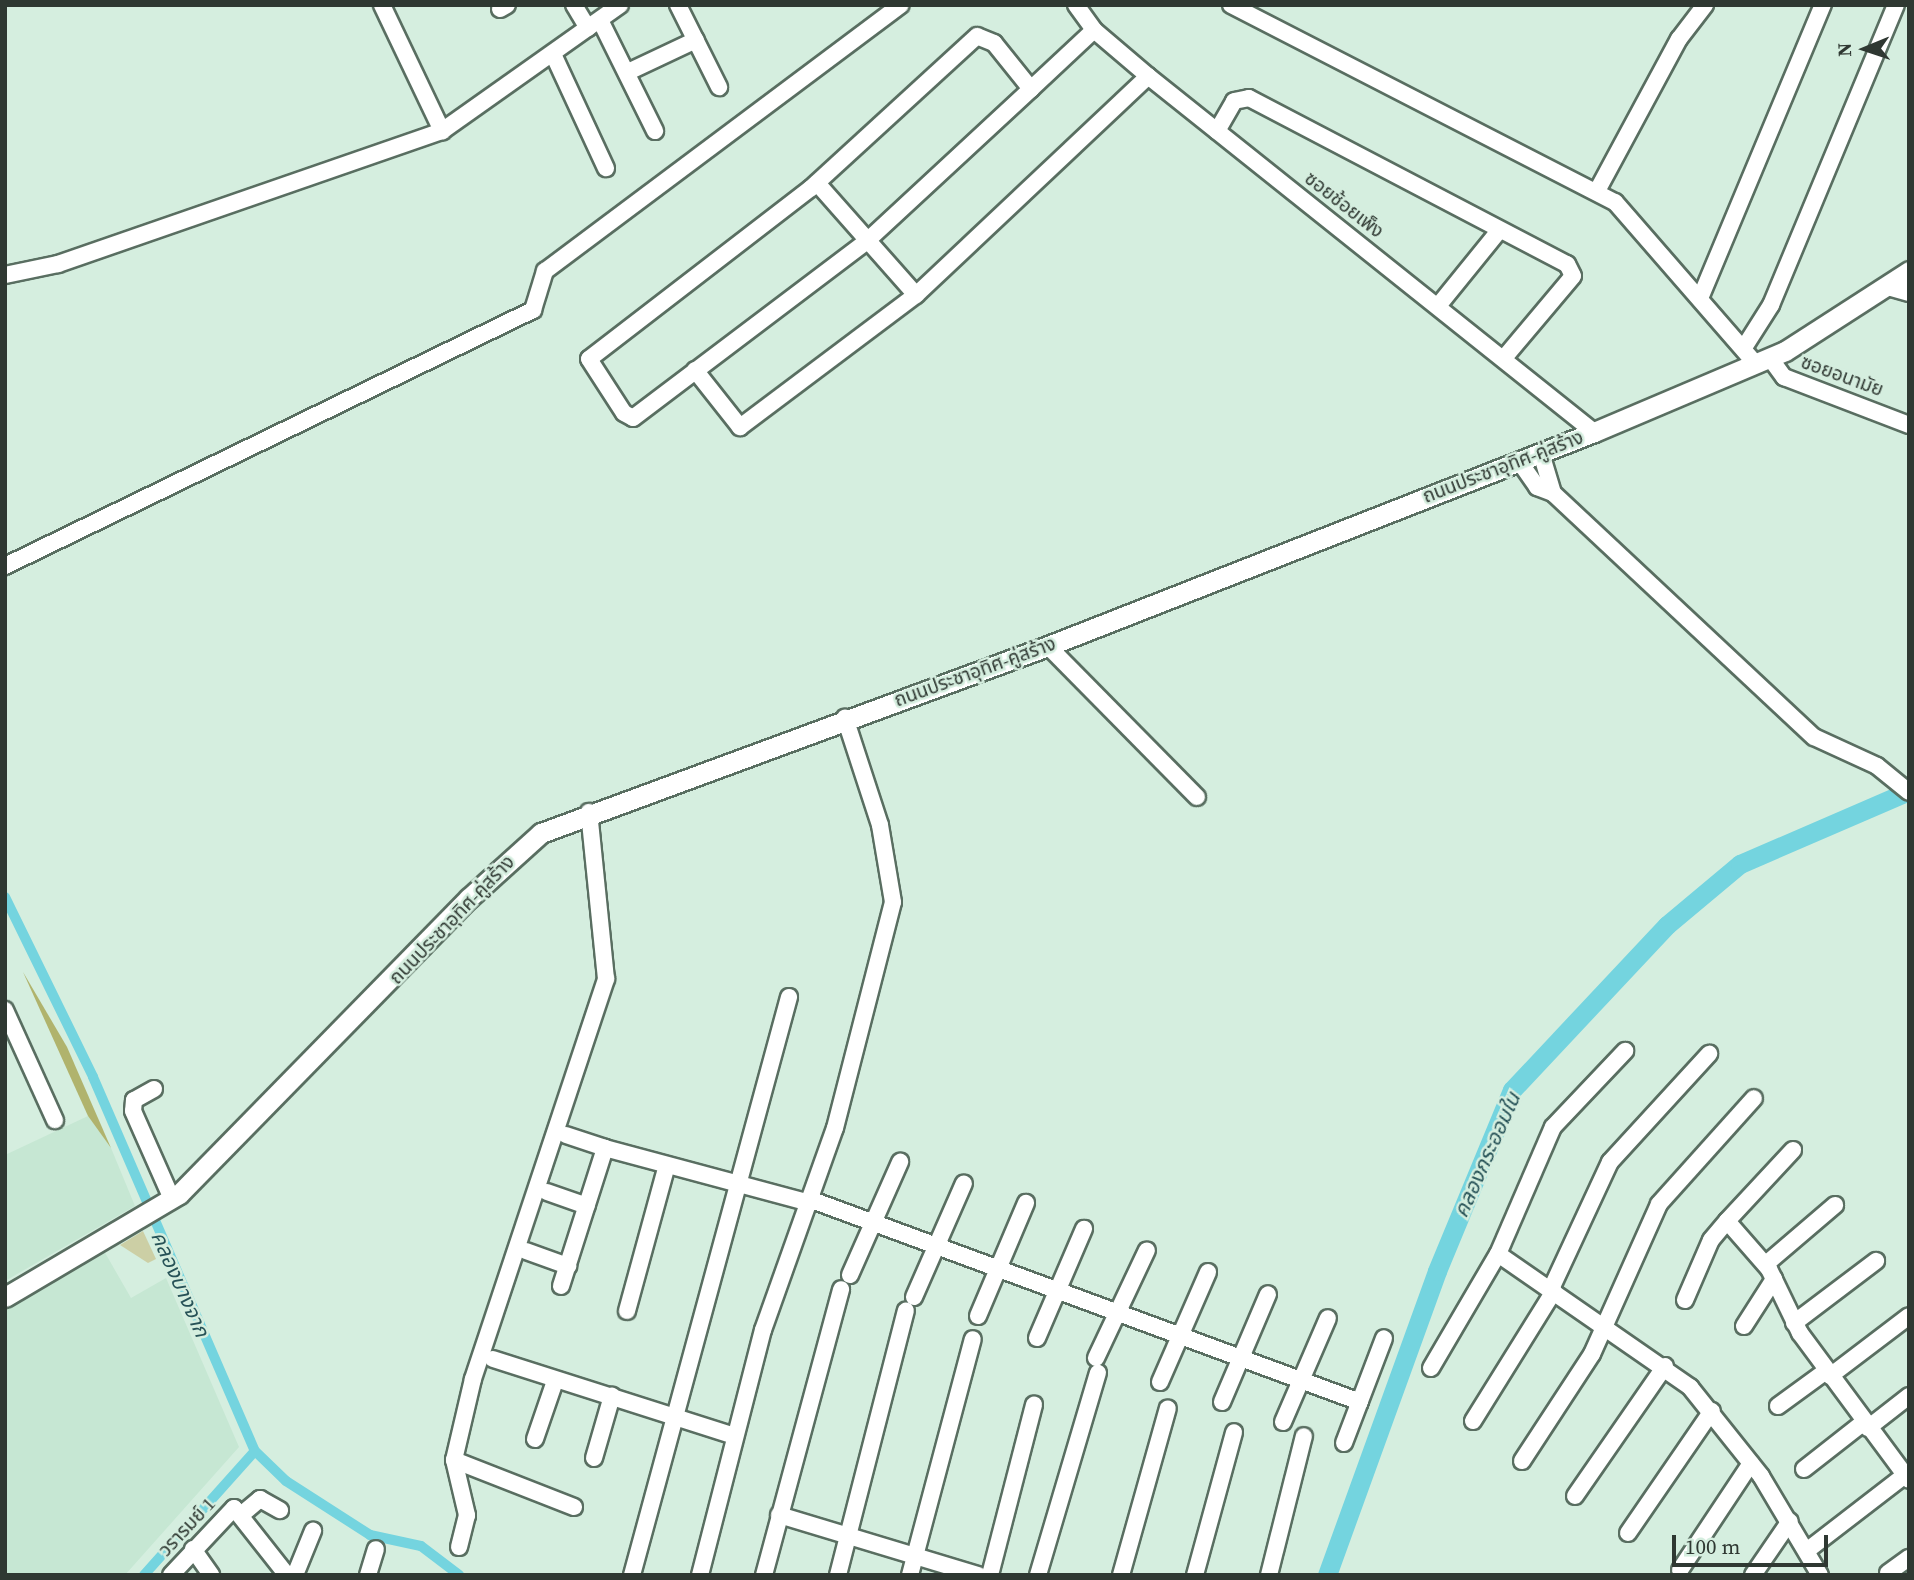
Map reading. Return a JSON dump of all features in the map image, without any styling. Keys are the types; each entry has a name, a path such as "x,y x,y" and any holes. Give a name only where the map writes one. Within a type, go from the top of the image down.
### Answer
{"main road":[{"name":"ถนนประชาอุทิศ-คู่สร้าง","path":"5,1297 167,1203 512,856 541,833 589,812 1048,646 1594,432 1763,361 1888,287 1909,271"}],"street":[{"path":"382,5 442,131"},
{"path":"575,5 594,24 628,72 655,131"},
{"path":"5,275 58,264 442,131 620,5"},
{"path":"678,5 719,87"},
{"path":"5,566 533,310 545,271 900,5"},
{"name":"ซอยช้อยเพ็ง","path":"1076,5 1094,30 1148,76 1594,432"},
{"name":"ซอยอนามัย","path":"1231,5 1597,191 1636,221 1745,346 1784,377 1909,425"},
{"path":"1597,191 1679,39 1705,5"},
{"path":"1701,296 1822,5"},
{"path":"1745,346 1771,305 1896,5"},
{"path":"1031,89 994,43 977,36 817,183 589,359 630,418 868,240 1031,89 1094,30"},
{"path":"628,72 696,40"},
{"path":"553,54 606,168"},
{"path":"695,370 740,427 916,295 1148,76"},
{"path":"1217,131 1234,101 1249,98 1498,232 1567,264 1573,276 1504,358"},
{"path":"817,183 916,295"},
{"path":"1438,306 1498,232"},
{"path":"1888,287 1909,293"},
{"path":"1541,453 1553,493"},
{"path":"1519,461 1538,486 1553,493 1814,737 1877,766 1909,792"},
{"path":"1048,646 1197,797"},
{"path":"699,1575 735,1436 808,1201 835,1128 893,902 880,825 845,718"},
{"path":"459,1547 467,1515 454,1460 473,1379 606,979 589,812"},
{"path":"632,1575 733,1186 789,997"},
{"path":"5,1010 55,1120"},
{"path":"1431,1368 1498,1254 1553,1127 1625,1051"},
{"path":"1473,1421 1552,1290 1610,1162 1709,1054"},
{"path":"154,1089 134,1100 133,1111 167,1203"},
{"path":"1522,1461 1606,1327 1658,1204 1754,1098"},
{"path":"566,1135 666,1168 877,1220 1360,1402"},
{"path":"561,1286 605,1148"},
{"path":"1685,1300 1710,1240 1793,1150"},
{"path":"850,1275 877,1220 900,1161"},
{"path":"627,1311 666,1168"},
{"path":"838,1575 910,1304 939,1245 964,1183"},
{"path":"547,1192 587,1206"},
{"path":"978,1316 1001,1268 1026,1203"},
{"path":"1744,1326 1770,1271 1835,1205"},
{"path":"1727,1221 1770,1271 1794,1323 1828,1374 1908,1479 1815,1545"},
{"path":"1037,1338 1061,1291 1084,1229"},
{"path":"1038,1575 1097,1366 1147,1250"},
{"path":"526,1251 568,1266"},
{"path":"1498,1254 1665,1366 1712,1411 1790,1521 1815,1545 1820,1575"},
{"path":"1794,1323 1876,1261"},
{"path":"1160,1382 1209,1272"},
{"path":"764,1575 841,1289"},
{"path":"1222,1402 1268,1294"},
{"path":"1778,1406 1909,1316"},
{"path":"1283,1422 1328,1318"},
{"path":"1344,1443 1384,1338"},
{"path":"910,1575 973,1339"},
{"path":"493,1359 555,1381 612,1396 735,1436"},
{"path":"1575,1496 1665,1366"},
{"path":"535,1439 555,1381"},
{"path":"594,1458 612,1396"},
{"path":"1804,1469 1909,1396"},
{"path":"990,1575 1034,1405"},
{"path":"1121,1575 1168,1408"},
{"path":"1628,1533 1712,1411"},
{"path":"1195,1575 1234,1432"},
{"path":"1269,1575 1304,1436"},
{"path":"454,1460 574,1507"},
{"path":"1680,1570 1751,1463"},
{"path":"280,1510 260,1499 238,1512 288,1575"},
{"name":"วรารมย์ 1","path":"171,1575 193,1549 238,1512"},
{"path":"779,1515 978,1575"},
{"path":"1753,1575 1790,1521"},
{"path":"295,1575 313,1531"},
{"path":"193,1549 211,1575"},
{"path":"368,1575 376,1549"},
{"path":"1888,1573 1909,1558"}],"shaded area":[{"path":"88,1116 111,1148 135,1206 5,1281 5,1155"},
{"path":"143,1231 156,1259 148,1263 120,1245"},
{"path":"104,1251 131,1298 166,1278 239,1447 125,1575 5,1575 5,1308"}],"green space":[{"path":"23,972 67,1047 111,1148 88,1116"}],"waterway":[{"name":"คลองกระออมใน","path":"1327,1575 1437,1271 1512,1090 1667,925 1740,864 1909,791"},
{"name":"คลองบางจาก","path":"5,897 93,1077 255,1451 286,1481 370,1535 421,1546 459,1575"},
{"path":"144,1575 255,1451"}]}
